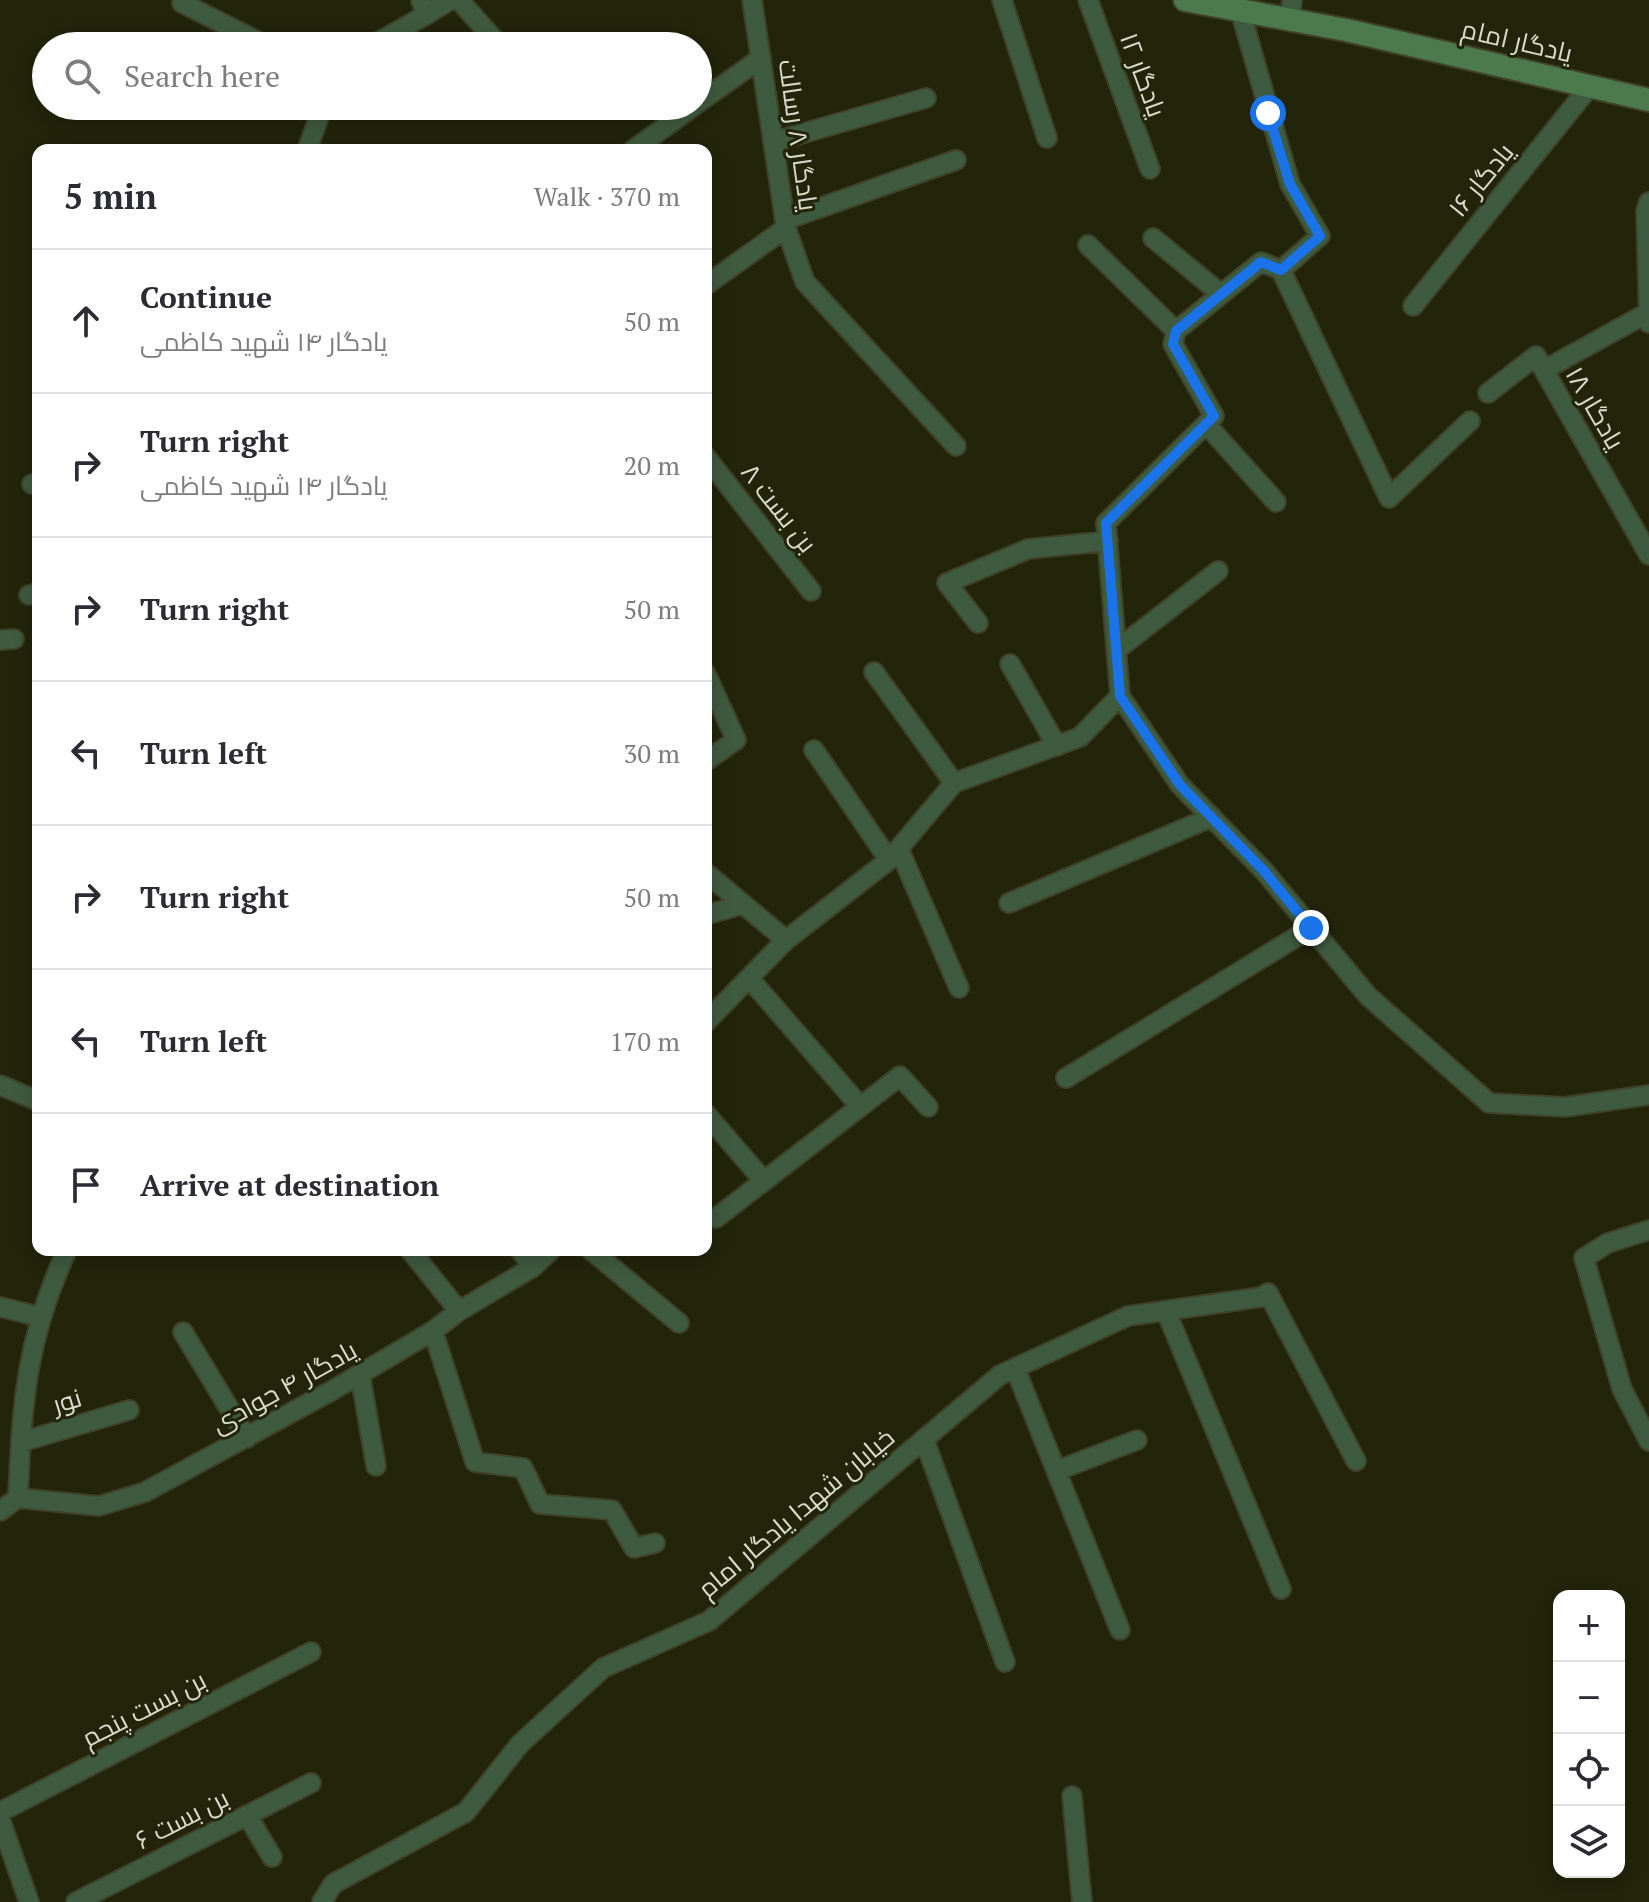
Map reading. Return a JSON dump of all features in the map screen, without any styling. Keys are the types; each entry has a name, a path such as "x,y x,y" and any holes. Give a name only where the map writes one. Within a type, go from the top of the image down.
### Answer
{"main road":[{"name":"یادگار امام","path":"1185,0 1240,10 1291,10 1649,100"}],"street":[{"path":"390,32 423,7 450,0"},
{"path":"459,0 488,32"},
{"name":"یادگار ۸ رسالت","path":"712,280 785,224 752,0"},
{"path":"1002,0 1047,138"},
{"name":"یادگار ۱۲","path":"1088,0 1150,169"},
{"path":"182,3 239,32"},
{"path":"1240,10 1290,184 1320,236 1281,270"},
{"path":"712,93 761,58"},
{"name":"یادگار ۱۶","path":"1413,306 1590,86"},
{"path":"773,142 926,98"},
{"path":"313,144 319,120"},
{"path":"641,144 674,120"},
{"path":"956,160 785,224 805,282 956,446"},
{"path":"1648,318 1646,211 1649,202"},
{"path":"1153,238 1221,294"},
{"path":"1088,245 1176,331"},
{"path":"1470,421 1389,498 1281,270 1261,262 1176,331 1173,344 1214,416 1106,523 1119,648 1120,696 1180,785 1311,928 1368,996 1489,1103 1565,1107 1649,1095"},
{"name":"یادگار ۱۸","path":"1544,370 1648,318"},
{"name":"یادگار ۱۸","path":"1488,393 1536,356 1649,555"},
{"path":"1206,424 1276,502"},
{"name":"بن بست ۸","path":"712,465 811,591"},
{"path":"978,623 947,583 1028,549 1108,541"},
{"path":"1119,648 1218,571"},
{"path":"1010,664 1057,746"},
{"path":"874,672 954,783"},
{"path":"712,687 736,740 712,757"},
{"path":"712,1016 786,940 894,854 954,783 1080,737 1120,696"},
{"path":"814,750 894,854 959,988"},
{"path":"1009,903 1212,817"},
{"path":"712,878 786,940"},
{"path":"712,913 743,904"},
{"path":"1066,1078 1311,928"},
{"path":"749,978 859,1105"},
{"path":"716,1218 900,1076 928,1107"},
{"path":"0,1085 32,1098"},
{"path":"712,1121 764,1181"},
{"path":"1649,1230 1608,1243 1584,1258 1622,1389 1649,1441"},
{"path":"0,1511 18,1498 27,1364 65,1256"},
{"path":"415,1256 459,1311"},
{"path":"525,1256 533,1267"},
{"name":"یادگار ۴ جوادی","path":"18,1498 99,1506 145,1492 247,1438 433,1331 459,1311 533,1267 545,1256"},
{"path":"598,1256 679,1323"},
{"name":"خیابان شهدا یادگار امام","path":"322,1902 333,1884 466,1812 520,1744 603,1668 709,1621 1000,1375 1128,1316 1268,1293 1356,1456"},
{"path":"0,1307 41,1317"},
{"path":"1166,1311 1281,1589"},
{"path":"433,1331 475,1462 523,1468 540,1504 612,1510 634,1548 655,1543"},
{"path":"183,1332 247,1438"},
{"path":"1015,1368 1120,1630"},
{"path":"360,1374 376,1466"},
{"name":"نور","path":"21,1442 129,1410"},
{"path":"924,1439 1005,1662"},
{"path":"1056,1471 1137,1440"},
{"name":"بن بست پنجم","path":"0,1812 311,1652"},
{"name":"بن بست ۶","path":"76,1902 311,1783"},
{"path":"1072,1796 1082,1902"},
{"path":"247,1815 272,1857"},
{"path":"0,1819 5,1852 29,1902"}],"route":[{"path":"1268,113 1290,184 1320,236 1281,270 1261,262 1176,331 1173,344 1214,416 1106,523 1119,648 1120,696 1180,785 1264,871 1311,928"}]}
